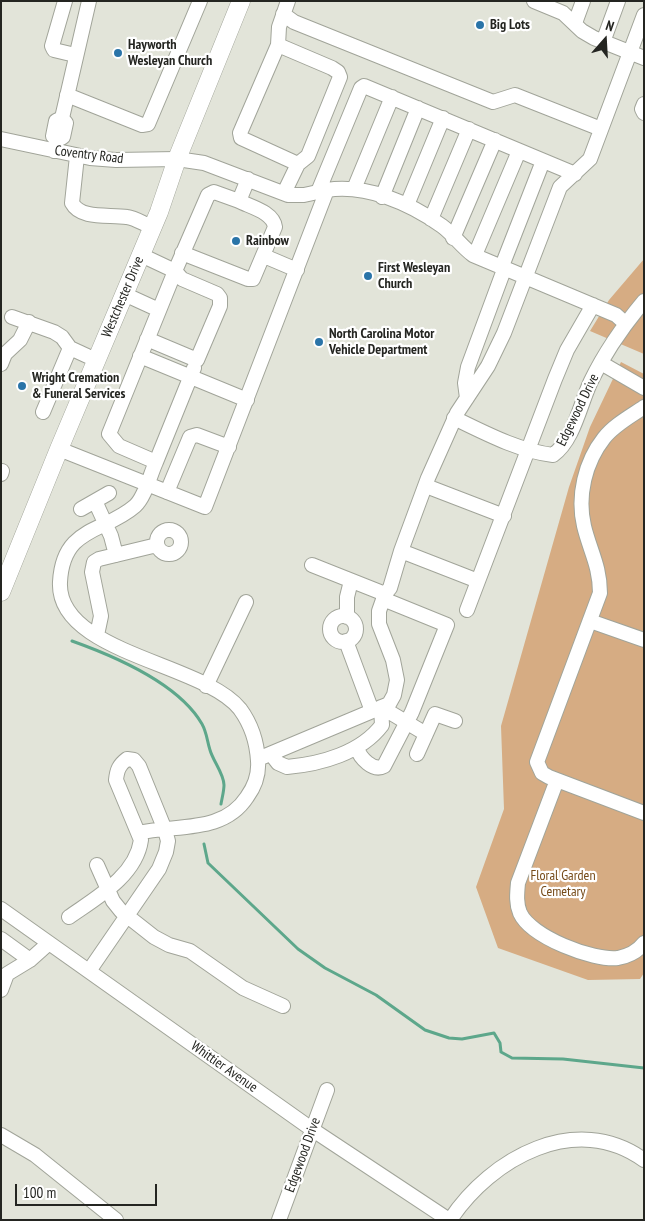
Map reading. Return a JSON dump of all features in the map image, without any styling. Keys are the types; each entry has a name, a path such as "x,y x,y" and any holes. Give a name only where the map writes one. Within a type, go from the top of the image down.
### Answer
{"main road":[{"name":"Westchester Drive","path":"1,592 7,562 59,449 141,254 241,1"}],"street":[{"path":"65,1 52,46 54,50 75,55"},
{"path":"55,146 64,137 66,123 62,118 89,1"},
{"path":"67,95 142,125 148,124 200,1"},
{"path":"534,1 552,5 582,31 603,42 644,58"},
{"path":"575,23 583,1"},
{"path":"603,42 618,1"},
{"path":"286,8 278,45 240,132 241,138 298,164"},
{"path":"286,8 294,22 493,102 515,95 602,129"},
{"path":"138,833 208,824 224,819 235,812 252,789 264,756 389,704 394,695 397,680 393,660 379,624 379,611 384,597 390,588 401,552 454,418 488,366 560,188 590,160 644,15"},
{"path":"278,45 332,68 338,72 340,78 308,156 298,164 284,193"},
{"path":"59,449 205,508 297,270 322,191 361,88 364,86 575,174"},
{"path":"354,189 392,97"},
{"path":"644,104 642,109 644,113"},
{"path":"382,196 418,108"},
{"path":"407,205 443,118"},
{"path":"431,220 469,129"},
{"name":"Coventry Road","path":"1,140 55,146 77,156 116,160 178,159 204,162 284,193 304,195 322,191 354,189 382,196 407,205 443,227 462,247 475,255 616,315 626,324"},
{"path":"453,238 495,140"},
{"path":"475,255 519,151"},
{"path":"77,156 72,203 75,209 86,214 129,217 152,227"},
{"path":"467,398 465,382 468,367 543,161"},
{"path":"239,201 248,179"},
{"path":"156,462 119,446 109,434 182,253 211,192 239,201 270,216 274,221 275,227 254,279 248,279 182,253"},
{"path":"141,254 175,270 182,279 217,294 220,298 220,306 156,462 135,506 120,517 106,522 74,543 68,552 60,584 64,604 81,627 206,686 239,708 251,729 257,747 264,756 286,767 298,766 357,748 366,743 382,725 346,641"},
{"path":"264,256 297,270"},
{"path":"124,294 159,310"},
{"name":"Edgewood Drive","path":"454,418 486,433 529,449 553,455 560,450 601,363 644,300"},
{"path":"467,610 567,350 593,305"},
{"path":"12,318 29,322 54,332 62,337 70,348 96,360"},
{"path":"1,364 5,354 20,340 29,322"},
{"path":"147,339 197,360"},
{"path":"43,412 70,348"},
{"path":"140,356 246,400"},
{"path":"601,363 644,388"},
{"path":"644,407 605,438 595,453 586,475 582,509 584,526 598,564 600,593 537,762 542,773 644,813"},
{"path":"167,492 190,437 197,435 229,447"},
{"path":"426,486 504,516"},
{"path":"82,509 109,493"},
{"path":"95,502 106,522 116,555"},
{"path":"97,635 101,616 92,566 99,559 157,545"},
{"path":"401,552 478,581"},
{"path":"312,565 447,625 406,724 384,766 380,768 365,761 357,748"},
{"path":"347,616 347,597 351,581"},
{"path":"206,686 246,602"},
{"path":"347,616 353,621 356,629 352,637 346,641 337,640 330,630 334,619 347,616"},
{"path":"590,621 644,640"},
{"path":"376,709 426,734"},
{"path":"417,754 435,714 455,721"},
{"path":"69,917 107,890 120,878 137,855 141,840 116,780 117,770 127,759 134,760 139,766 168,842 159,869 89,971"},
{"path":"557,780 518,883 516,896 521,914 527,923 542,935 581,952 617,958 631,954 644,943"},
{"path":"97,865 113,901 154,937 169,945 190,950 242,988 283,1006"},
{"name":"Whittier Avenue","path":"1,909 313,1130 450,1220"},
{"path":"1,939 30,960"},
{"path":"1,990 4,973 30,960 49,943"},
{"name":"Edgewood Drive","path":"279,1220 327,1090"},
{"path":"1,1135 35,1155 116,1220"},
{"path":"450,1220 471,1192 486,1179 519,1156 549,1144 572,1139 592,1140 627,1150 644,1160"}],"green space":[{"path":"644,259 644,354 590,331 609,300"},
{"name":"Floral Garden Cemetary","path":"621,362 644,374 644,973 640,979 588,980 498,948 476,887 504,809 501,726 569,487 590,427"}],"waterway":[{"path":"72,641 126,663 144,673 178,696 192,710 204,727 211,754 224,781 221,804"},
{"path":"204,844 208,863 298,949 325,968 376,995 425,1030 449,1038 462,1039 494,1033 500,1043 501,1052 512,1058 563,1059 644,1068"}],"place":[{"name":"Big Lots","path":"480,25"},
{"name":"Hayworth Wesleyan Church","path":"118,53"},
{"name":"Rainbow","path":"236,241"},
{"name":"First Wesleyan Church","path":"368,276"},
{"name":"North Carolina Motor Vehicle Department","path":"319,342"},
{"name":"Wright Cremation & Funeral Services","path":"22,386"}]}
